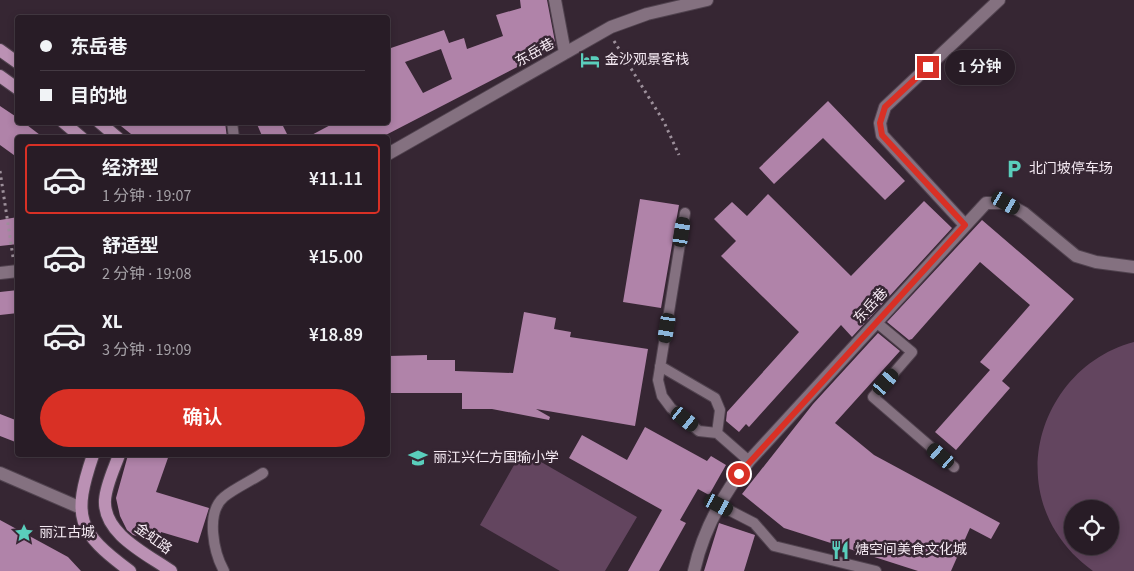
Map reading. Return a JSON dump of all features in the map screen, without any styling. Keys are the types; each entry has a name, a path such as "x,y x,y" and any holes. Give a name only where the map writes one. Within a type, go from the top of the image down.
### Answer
{"main road":[{"path":"0,50 15,61"},
{"path":"0,76 15,87"},
{"path":"67,125 78,135"},
{"path":"103,125 114,135"},
{"path":"92,457 81,494 84,522 94,542 130,571"},
{"name":"金虹路","path":"118,457 105,498 106,515 117,532 171,571"}],"street":[{"path":"556,0 565,53"},
{"name":"东岳巷","path":"390,153 607,30 646,14 707,0"},
{"path":"965,225 882,135 880,123 885,107 999,0"},
{"name":"东岳巷","path":"694,571 702,542 719,505 748,461 986,203 1006,203 1024,213 1076,256 1096,262 1134,267"},
{"path":"0,273 15,272"},
{"path":"0,473 81,508"}],"lane":[{"path":"685,213 660,366 658,380 660,388 670,408 699,431 717,433 748,461"},
{"path":"876,322 912,352 873,397 954,467"},
{"path":"660,366 715,398 720,410 717,433"},
{"path":"224,571 218,560 213,539 218,506 222,498 264,473"},
{"path":"719,505 754,523 774,546 876,571"}],"path":[{"path":"607,30 664,122 680,155"},
{"path":"0,171 15,266"}],"shaded area":[{"path":"1134,342 1134,571 1093,571 1075,555 1119,555 1119,500 1064,500 1064,543 1056,532 1043,504 1038,475 1040,446 1048,418 1062,392 1081,370 1106,353"},
{"path":"522,451 637,517 605,571 560,571 480,525"}],"building":[{"path":"520,0 547,0 556,47 386,135 312,135 330,125 390,125 390,48 444,30 449,43 464,38 467,49 503,36 496,15 521,8","holes":["441,49 452,79 423,93 405,62"]},
{"path":"828,101 905,181 885,200 823,138 774,184 759,168"},
{"path":"0,106 15,116 15,125 27,125 40,135 15,135 15,156 0,145"},
{"path":"120,125 225,125 227,135 132,135"},
{"path":"257,125 282,125 288,135 262,135"},
{"path":"768,194 851,276 924,201 952,228 852,337 841,325 749,427 746,424 739,432 726,421 727,412 799,332 721,256 736,241 714,219 732,202 747,216"},
{"path":"640,199 679,205 661,308 623,302"},
{"path":"15,218 15,244 0,246 0,220"},
{"path":"982,220 1074,299 1002,381 1010,388 956,450 935,432 990,370 980,362 1030,305 980,262 912,339 909,340 887,322"},
{"path":"15,290 15,313 0,315 0,292"},
{"path":"524,312 556,318 554,329 571,332 570,337 648,349 635,426 536,409 550,417 549,420 492,409 462,409 462,393 390,393 390,356 427,355 427,360 455,360 455,371 513,373"},
{"path":"878,333 900,351 835,423 874,455 1000,523 991,539 970,528 951,571 918,571 784,528 742,494 813,404"},
{"path":"0,414 15,420 15,442 0,436"},
{"path":"645,427 707,461 711,456 726,465 709,495 698,489 680,520 686,523 659,571 628,571 662,510 569,458 582,435 627,460"},
{"path":"127,457 168,457 156,492 209,508 198,543 161,532 158,542 133,535 127,530 120,516 116,498"},
{"name":"丽江古城","path":"0,520 68,557 81,571 0,571"},
{"path":"719,523 755,535 744,571 704,571"}],"place":[{"name":"金沙观景客栈","path":"590,60"},
{"name":"北门坡停车场","path":"1014,169"},
{"name":"丽江兴仁方国瑜小学","path":"418,458"},
{"name":"丽江古城","path":"24,533"},
{"name":"煻空间美食文化城","path":"840,550"}],"route":[{"path":"739,474 767,440 965,225 882,135 880,123 885,107 928,67"}]}
